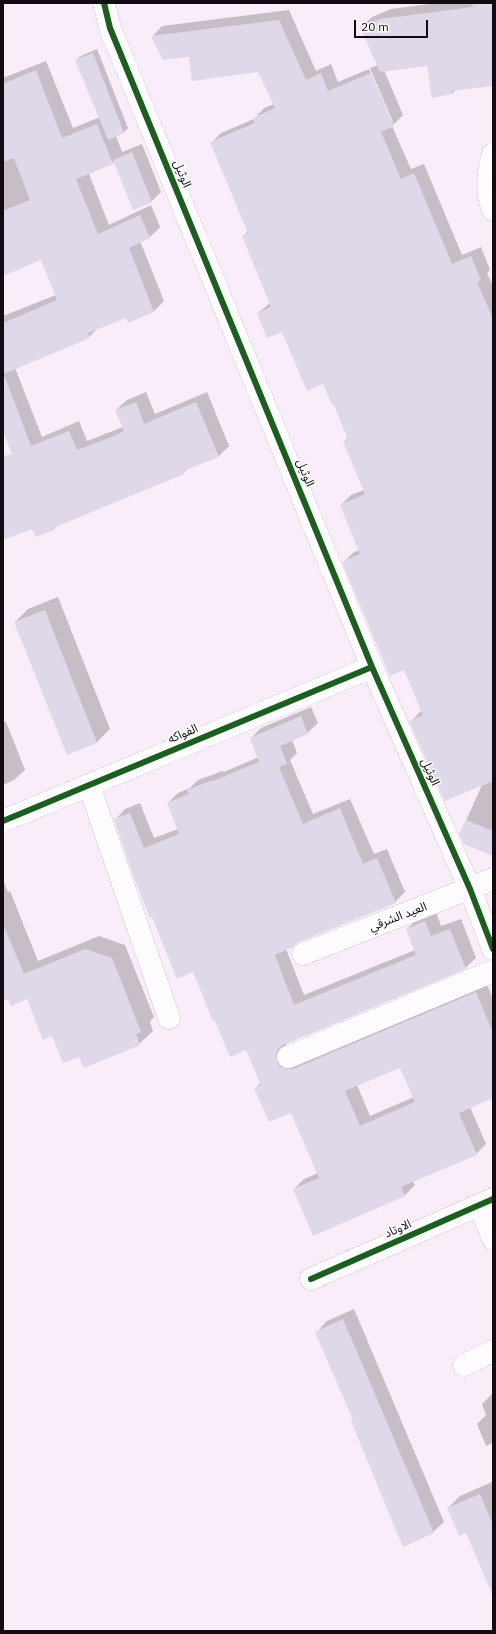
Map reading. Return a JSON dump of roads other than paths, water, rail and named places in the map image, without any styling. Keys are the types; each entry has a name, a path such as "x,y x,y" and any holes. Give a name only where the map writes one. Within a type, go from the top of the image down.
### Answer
{"street":[{"name":"الوثيل","path":"104,3 110,28 372,667 470,889 493,949"},
{"path":"493,154 488,172 489,200 493,210"},
{"name":"الفواكه","path":"3,821 372,667"},
{"path":"89,785 169,1018"},
{"name":"العيد الشرقي","path":"303,954 493,879"},
{"path":"288,1057 493,971"},
{"path":"486,1202 493,1239"},
{"name":"الاوتاد","path":"311,1279 486,1202"},
{"path":"464,1365 493,1351"}]}
